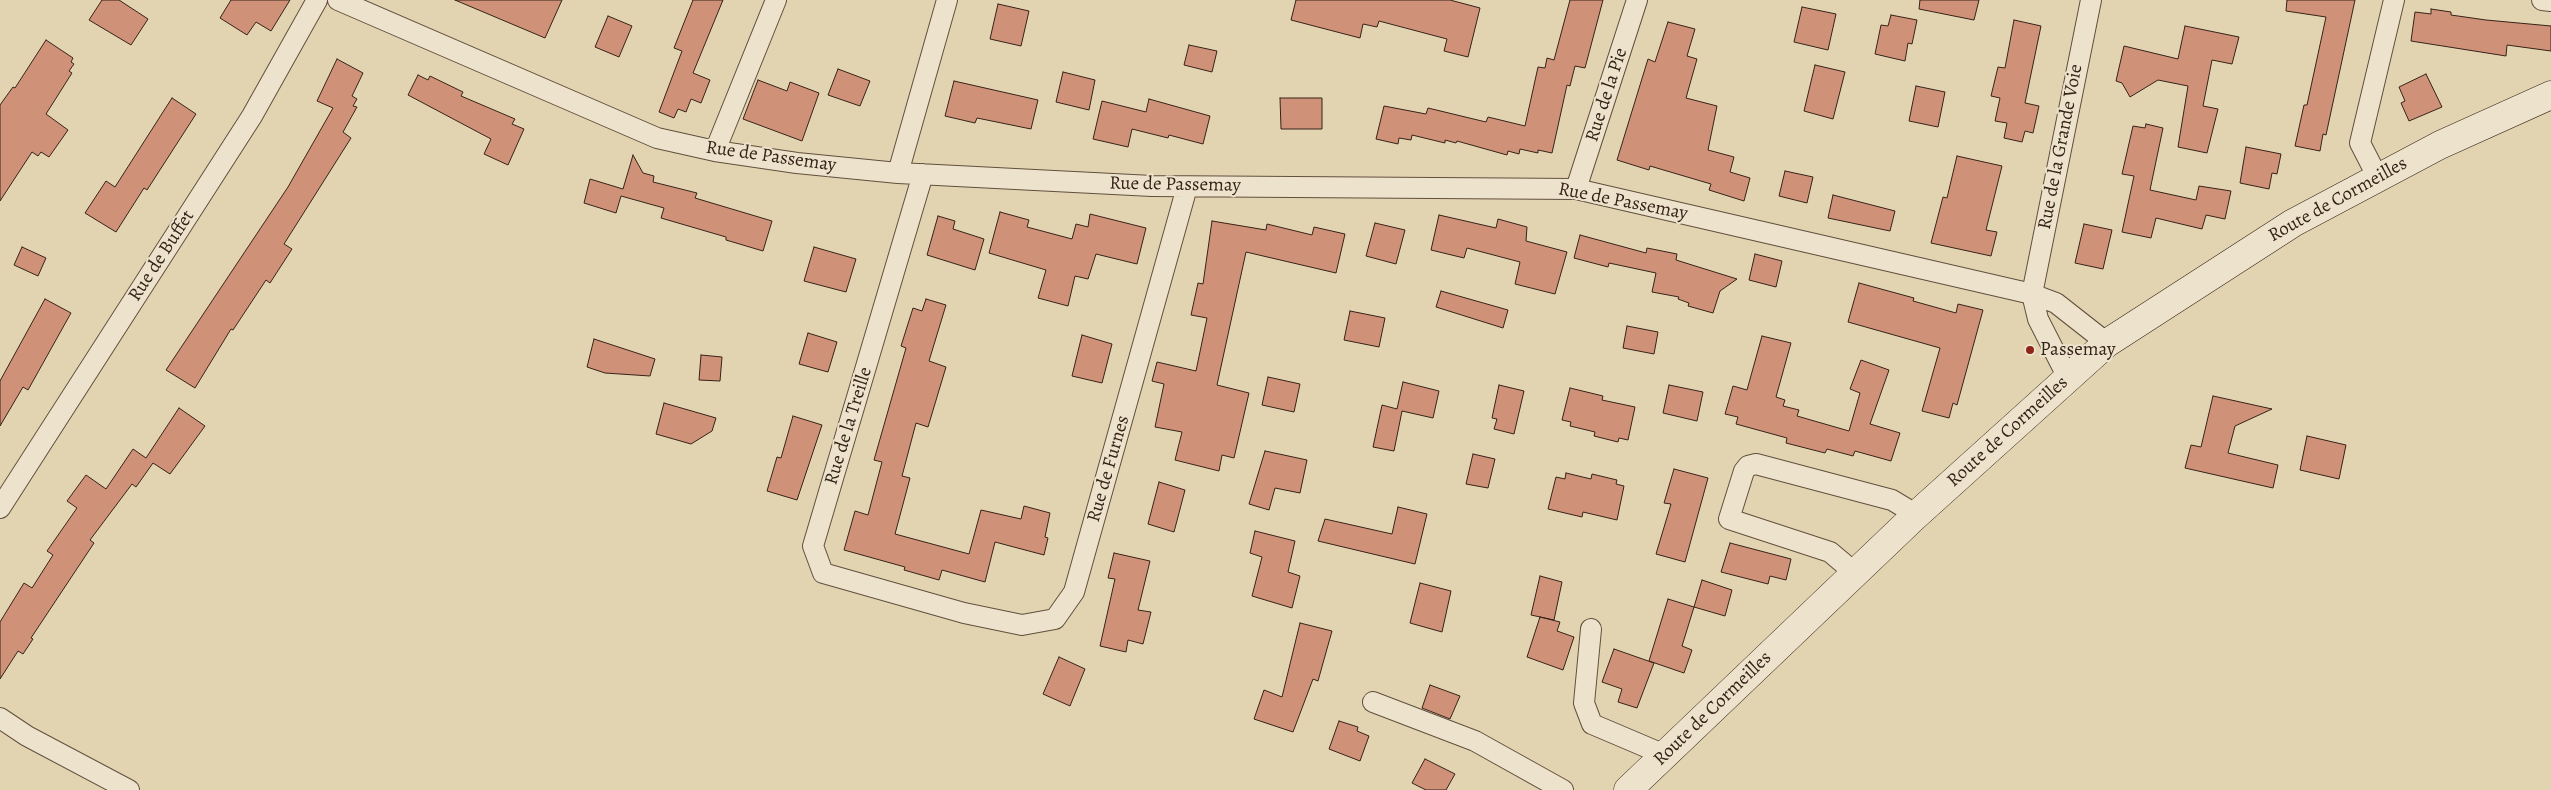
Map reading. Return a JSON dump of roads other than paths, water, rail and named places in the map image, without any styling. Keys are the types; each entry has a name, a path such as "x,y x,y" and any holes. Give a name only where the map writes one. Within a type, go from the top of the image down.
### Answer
{"main road":[{"name":"Route de Cormeilles","path":"1628,790 1914,517 2107,343 2293,223 2440,145 2551,94"}],"street":[{"name":"Rue de Buffet","path":"0,508 252,116 317,0"},
{"name":"Rue de Passemay","path":"338,0 603,116 658,138 715,151 797,163 898,173 1187,187 1576,189 2032,294"},
{"path":"715,151 776,0"},
{"path":"898,173 947,0"},
{"name":"Rue de la Pie","path":"1576,189 1637,0"},
{"name":"Rue de la Grande Voie","path":"2068,378 2038,319 2032,294 2090,0"},
{"path":"2378,178 2360,143 2394,0"},
{"path":"2542,0 2551,1"},
{"name":"Rue de la Treille","path":"924,174 813,546 823,573 927,602"},
{"name":"Rue de Furnes","path":"927,602 964,613 1022,625 1055,619 1074,592 1187,187"},
{"path":"2032,294 2056,303 2107,343"},
{"path":"1855,573 1830,552 1728,519 1744,471 1748,466 1756,464 1892,500 1914,517"},
{"path":"1591,629 1584,703 1592,724 1665,755"},
{"path":"1373,702 1475,741 1563,790"},
{"path":"0,718 35,740 129,790"}],"place":[{"name":"Passemay","path":"2030,350"}]}
